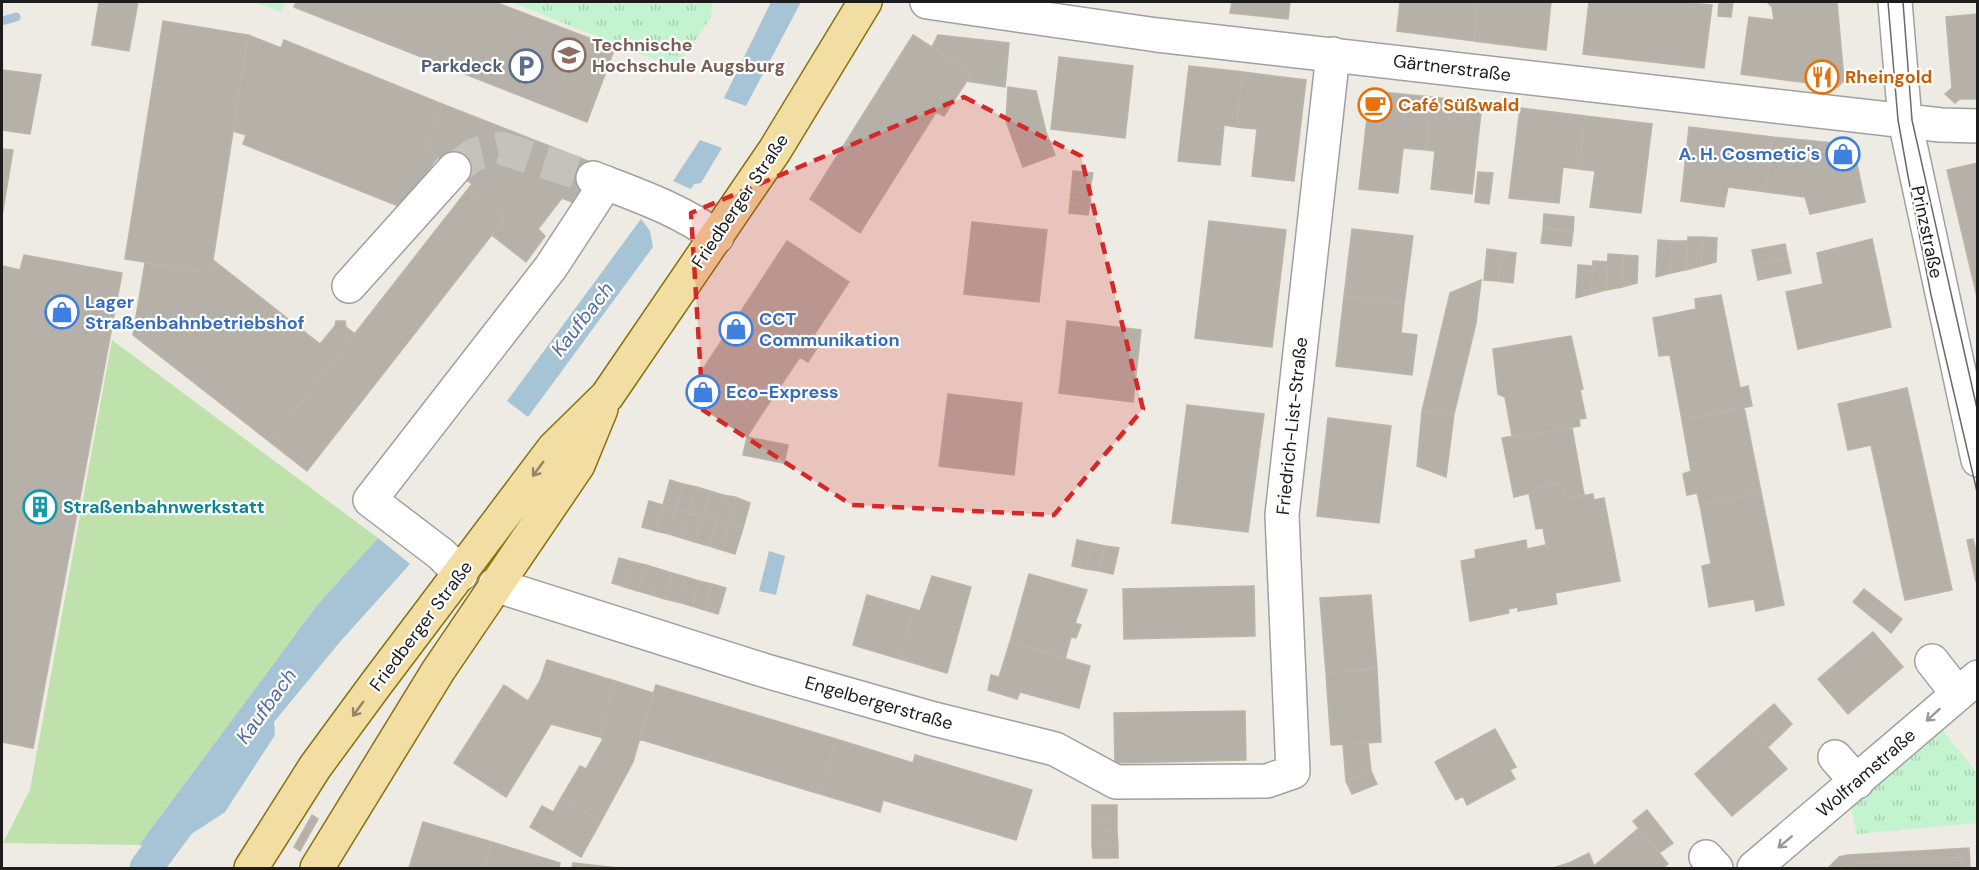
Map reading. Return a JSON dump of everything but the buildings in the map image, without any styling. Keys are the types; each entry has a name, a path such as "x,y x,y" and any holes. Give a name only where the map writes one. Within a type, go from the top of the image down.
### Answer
{"main road":[{"name":"Friedberger Straße","path":"251,868 315,768 554,448 607,396 775,150 865,2"},
{"name":"Friedberger Straße","path":"317,868 495,585 578,465 607,396"}],"street":[{"name":"Gärtnerstraße","path":"927,2 1157,35 1905,121 1977,126"},
{"name":"Prinzstraße","path":"1895,2 1905,121 1977,460"},
{"name":"Friedrich-List-Straße","path":"1267,781 1293,772 1282,515 1333,54"},
{"path":"349,286 454,169"},
{"path":"461,574 441,554 370,500 551,267 599,181 659,202 692,219 717,237"},
{"path":"308,868 569,467 607,396"},
{"name":"Engelbergerstraße","path":"495,585 762,670 934,719 1055,749 1116,782 1267,781"},
{"path":"1932,661 1967,685"},
{"name":"Wolframstraße","path":"1754,868 1857,782 1967,685"},
{"path":"1835,757 1857,782"}],"highlighted area":[{"path":"964,97 1081,156 1143,409 1054,515 852,505 703,410 691,213"}],"green space":[{"path":"253,2 286,2 281,12"},
{"path":"511,2 712,2 711,17 676,68"},
{"path":"112,340 378,538 318,604 139,845 3,843 30,790"},
{"path":"1939,726 1977,773 1977,823 1857,834 1850,803"}],"water":[{"path":"771,2 801,2 746,106 724,98"},
{"path":"700,140 722,148 701,183 694,184 691,189 673,181"},
{"path":"641,219 650,231 653,247 528,417 507,401"},
{"path":"378,538 410,564 339,643 274,722 275,735 225,812 167,850 139,845 318,604"},
{"path":"769,551 785,556 776,595 759,591"}],"waterway":[{"path":"2,21 16,17"},
{"name":"Kaufbach","path":"146,868 188,811"}],"tunnel":[{"path":"454,169 475,154 501,148 593,178"}],"tram line":[{"path":"1888,2 1898,120 1908,176 1931,295 1978,496"},
{"path":"1903,2 1912,120 1978,413"}],"place":[{"name":"Technische Hochschule Augsburg","path":"569,55"},
{"name":"Parkdeck","path":"526,66"},
{"name":"Rheingold","path":"1822,77"},
{"name":"Café Süßwald","path":"1375,105"},
{"name":"A. H. Cosmetic's","path":"1843,154"},
{"name":"Lager Straßenbahnbetriebshof","path":"62,312"},
{"name":"CCT Communikation","path":"736,329"},
{"name":"Eco-Express","path":"703,392"},
{"name":"Straßenbahnwerkstatt","path":"40,507"}]}
